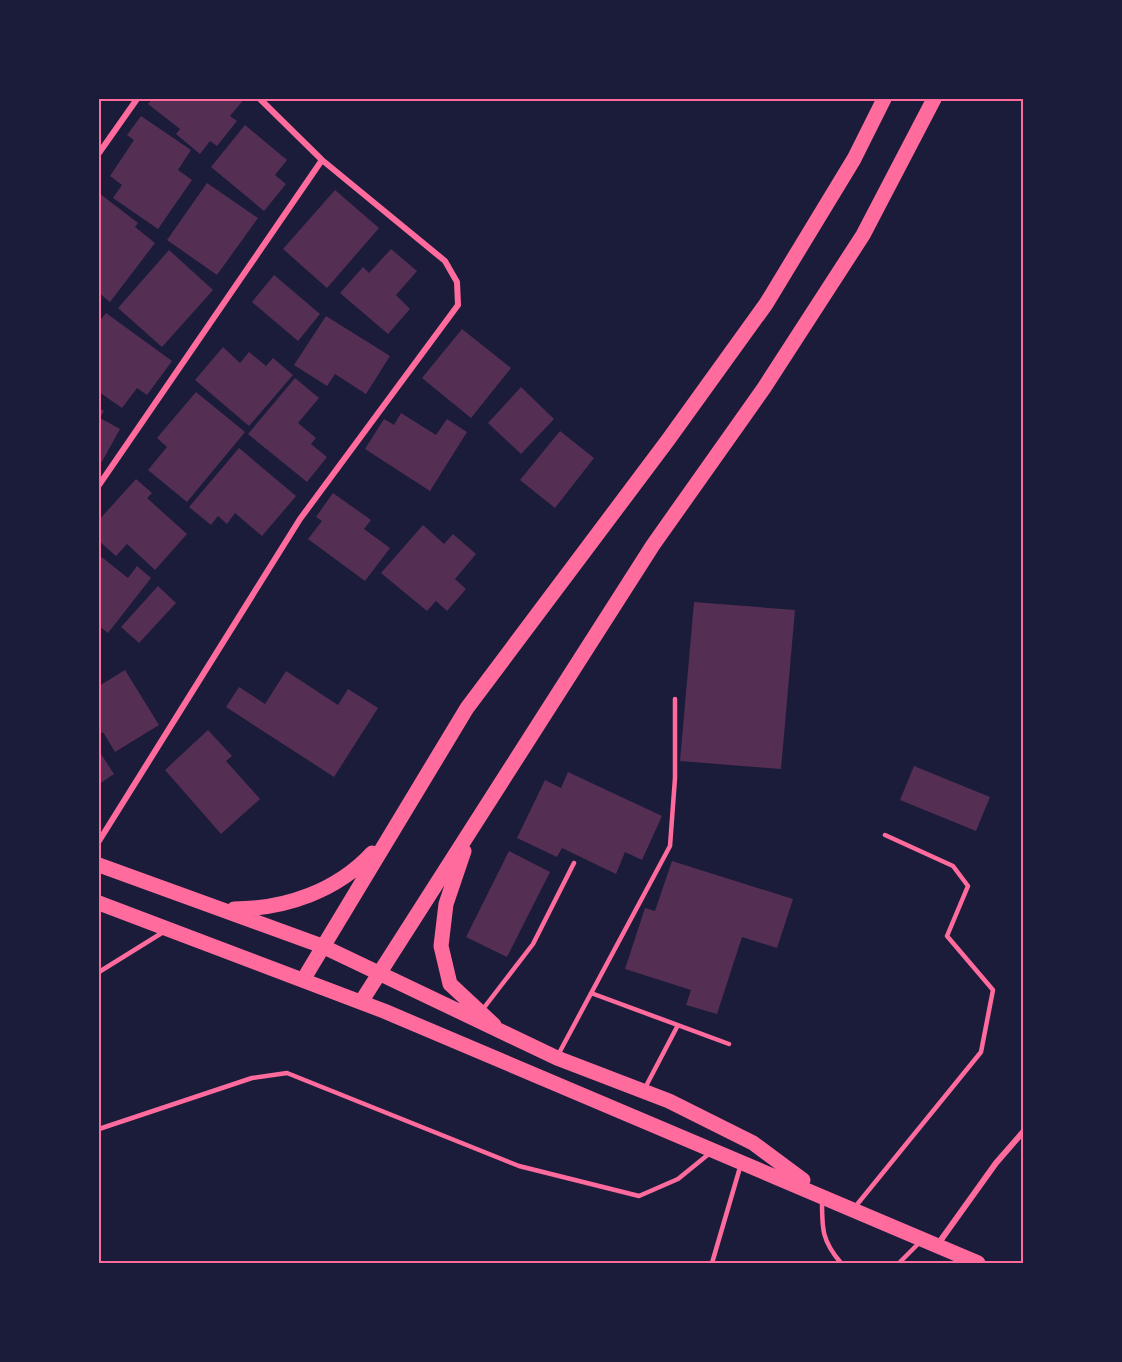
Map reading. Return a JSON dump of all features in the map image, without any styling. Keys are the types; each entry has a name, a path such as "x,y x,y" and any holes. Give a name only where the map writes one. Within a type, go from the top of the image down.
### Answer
{"main road":[{"path":"303,980 467,708 668,441 766,304 854,159 884,99"},
{"path":"361,1002 653,545 764,388 863,235 934,99"},
{"path":"472,828 446,904 441,946 450,984 481,1011 498,1030"},
{"path":"225,909 275,906 321,891 360,866 392,831"},
{"path":"99,865 382,967 498,1030 557,1058 644,1091 753,1143 822,1195"},
{"path":"99,903 361,1002 714,1149 978,1263"}],"street":[{"path":"99,153 137,99"},
{"path":"99,842 300,519 458,305 457,282 445,261 322,160 260,99"},
{"path":"99,485 322,160"},
{"path":"931,1241 1023,1132"}],"lane":[{"path":"557,1058 670,846 675,778 675,699"},
{"path":"853,1209 981,1052 993,990 947,936 968,886 953,866 885,835"},
{"path":"481,1011 533,944 574,863"},
{"path":"99,972 170,928"},
{"path":"591,993 729,1044"},
{"path":"644,1091 678,1025"},
{"path":"99,1129 252,1078 287,1073 519,1166 639,1196 678,1179 714,1149"},
{"path":"712,1263 741,1161"},
{"path":"822,1195 822,1226 828,1247 841,1263"},
{"path":"899,1263 931,1241"}],"building":[{"path":"152,99 244,99 230,116 237,121 217,146 210,141 200,154 176,134 180,129 148,104"},
{"path":"141,116 191,150 178,170 192,180 158,229 113,198 122,185 110,176 134,140 127,135"},
{"path":"245,125 287,160 275,175 286,184 264,211 211,167"},
{"path":"207,183 258,218 217,275 167,240"},
{"path":"335,190 379,228 327,288 283,249"},
{"path":"99,193 138,223 135,227 155,243 110,302 99,293"},
{"path":"391,249 417,271 396,295 410,309 388,334 340,293 363,267 369,273"},
{"path":"169,250 213,290 162,347 118,308"},
{"path":"274,275 320,314 298,341 252,302"},
{"path":"106,313 172,361 147,395 137,388 122,408 99,392 99,322"},
{"path":"326,316 390,356 366,394 335,374 327,386 294,365"},
{"path":"462,329 511,368 471,418 422,378"},
{"path":"223,347 240,363 249,352 266,366 273,358 293,375 249,426 195,380"},
{"path":"295,378 319,398 298,423 316,438 311,444 327,457 307,482 248,434"},
{"path":"521,387 554,419 521,454 488,423"},
{"path":"196,392 245,432 187,502 148,470 167,447 157,438"},
{"path":"99,408 104,411 100,418 120,429 99,467"},
{"path":"401,413 436,435 447,419 467,432 430,491 365,449 384,419 394,425"},
{"path":"560,431 594,458 555,508 520,480"},
{"path":"239,448 296,496 262,536 235,513 227,524 218,516 211,525 189,507"},
{"path":"136,479 152,493 147,498 187,534 155,570 127,544 116,556 99,541 99,520"},
{"path":"333,493 371,520 364,529 390,548 365,581 308,539 322,521 316,517"},
{"path":"423,525 444,544 453,534 476,554 455,579 466,589 447,611 436,601 427,611 381,573"},
{"path":"99,555 128,578 137,566 151,578 108,633 99,626"},
{"path":"158,586 176,603 139,643 121,627"},
{"path":"694,602 795,610 781,769 680,761"},
{"path":"125,670 159,725 115,752 103,732 99,735 99,686"},
{"path":"286,671 338,705 348,689 378,708 334,777 226,707 239,687 265,704"},
{"path":"208,730 232,756 226,761 260,799 221,834 165,770"},
{"path":"99,751 114,774 99,784"},
{"path":"914,766 990,797 976,831 900,800"},
{"path":"568,772 662,816 642,860 625,852 616,874 562,848 557,857 517,838 545,780 561,788"},
{"path":"509,851 550,872 507,957 466,937"},
{"path":"672,861 793,899 777,948 742,937 717,1014 686,1005 691,990 625,969 645,908 655,911"}]}
